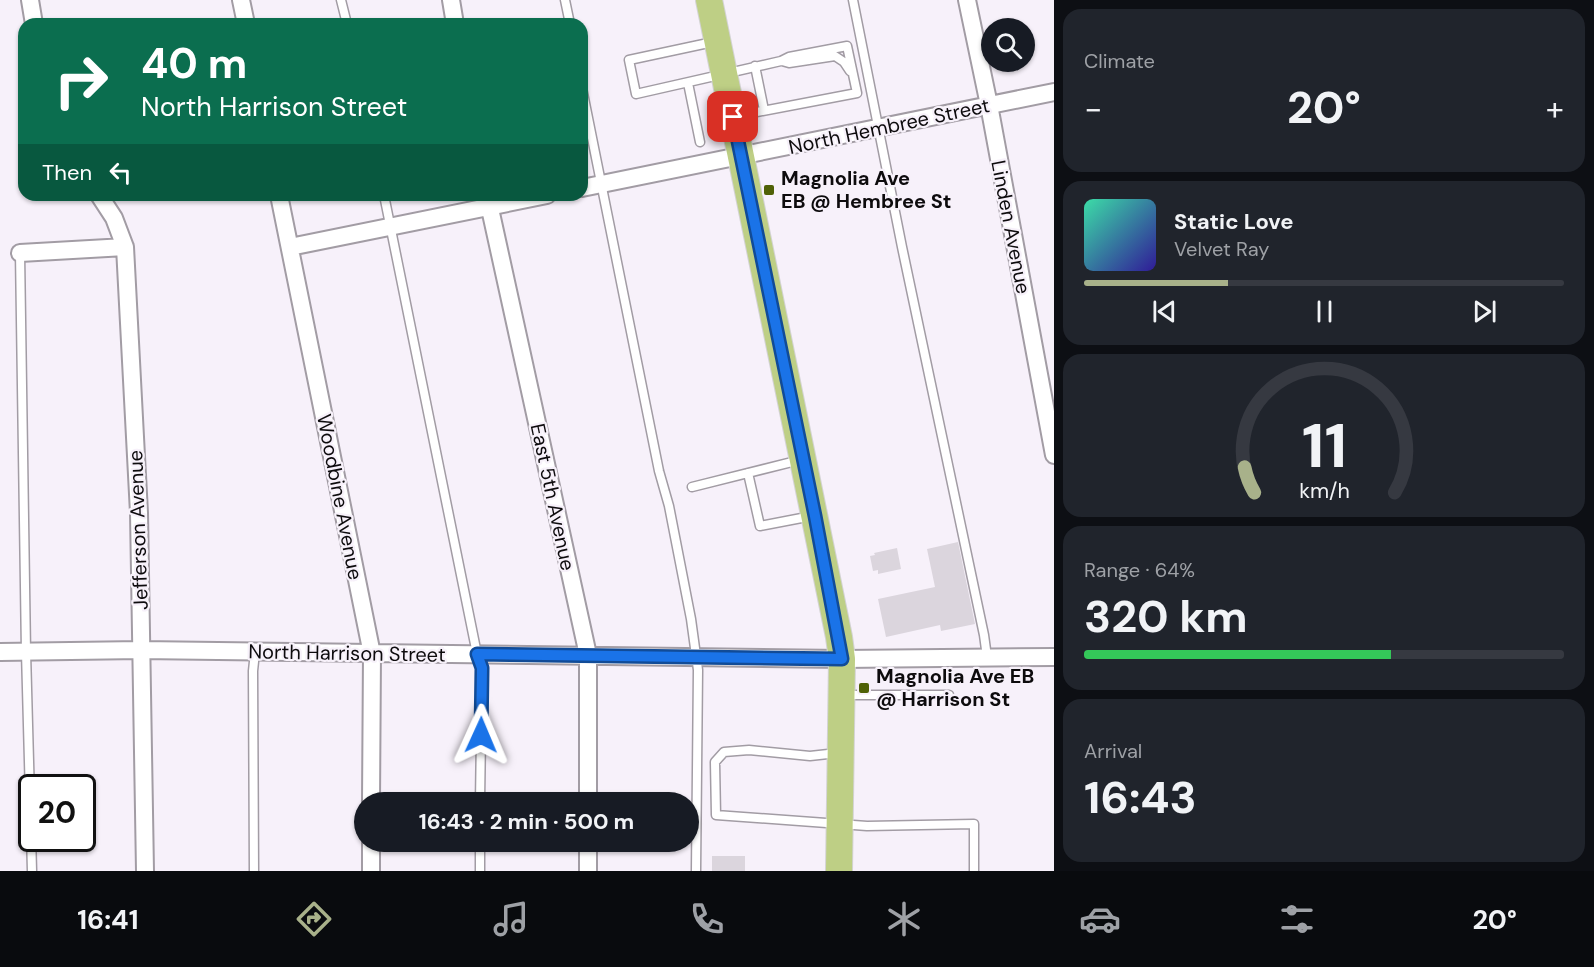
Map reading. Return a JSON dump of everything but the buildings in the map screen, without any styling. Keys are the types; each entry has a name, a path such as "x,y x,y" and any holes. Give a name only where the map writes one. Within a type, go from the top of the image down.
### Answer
{"main road":[{"path":"709,0 815,516 842,659 839,871"}],"street":[{"path":"30,0 33,18"},
{"path":"242,0 245,18"},
{"path":"451,0 454,18"},
{"name":"Linden Avenue","path":"967,0 989,105 1054,455"},
{"name":"North Hembree Street","path":"588,187 1054,92"},
{"name":"Jefferson Avenue","path":"103,201 114,218 125,247 139,513 145,871"},
{"name":"Woodbine Avenue","path":"280,201 372,654 371,792"},
{"path":"290,247 392,227 489,201"},
{"name":"East 5th Avenue","path":"489,201 588,655 588,792"},
{"path":"20,253 125,247"},
{"name":"North Harrison Street","path":"0,652 141,650 842,659 1054,657"},
{"path":"371,852 371,871"},
{"path":"588,852 588,871"}],"lane":[{"path":"341,0 346,18"},
{"path":"565,0 569,18"},
{"path":"853,0 982,623 987,657"},
{"path":"717,42 629,60 636,94 725,75 789,57 847,46 853,73 857,93 733,117"},
{"path":"781,61 789,63 836,56 853,73"},
{"path":"755,66 765,110"},
{"path":"688,83 700,142"},
{"path":"588,120 691,619 698,680 696,871"},
{"path":"386,201 477,654 482,668 480,792"},
{"path":"20,253 32,871"},
{"path":"692,486 803,460"},
{"path":"748,473 760,526 815,516"},
{"path":"254,871 253,671 255,652"},
{"path":"841,695 949,695"},
{"path":"840,753 810,756 748,750 724,752 715,762 716,815 867,826 974,824 974,871"},
{"path":"480,852 480,871"}],"place":[{"name":"Magnolia Ave EB @ Hembree St","path":"769,190"},
{"name":"Magnolia Ave EB @ Harrison St","path":"864,688"}],"route":[{"path":"481,735 482,668 477,654 842,659 733,117"}]}
